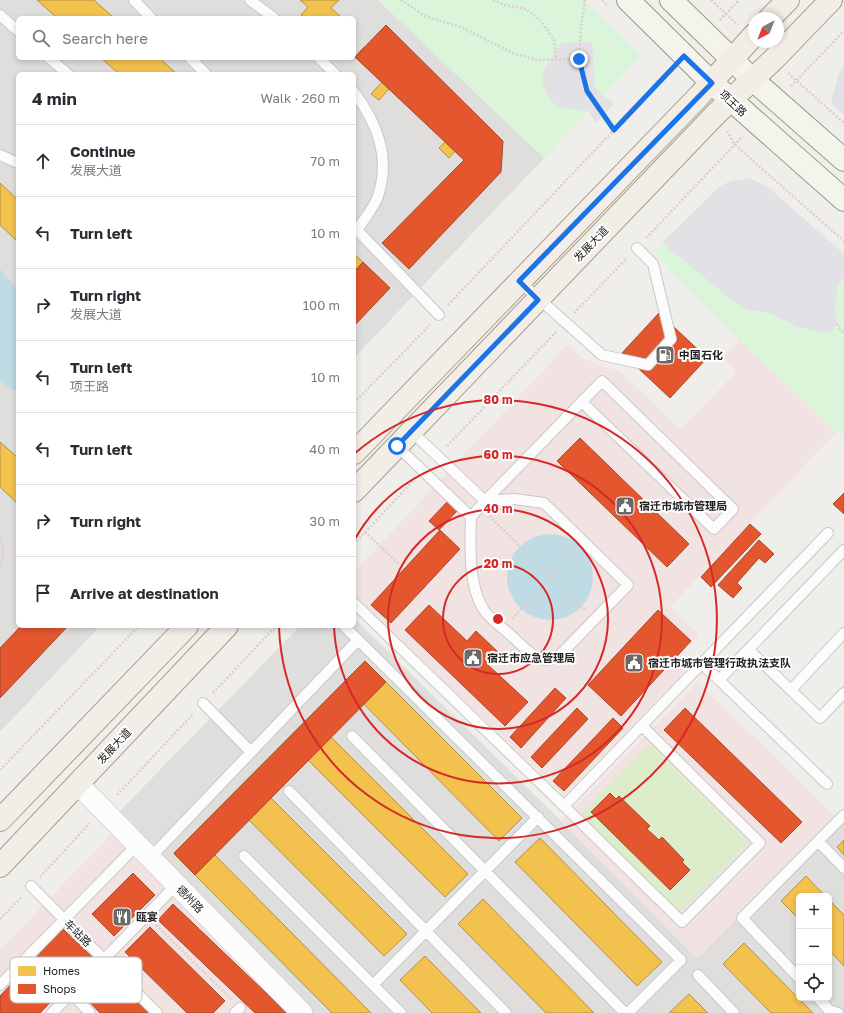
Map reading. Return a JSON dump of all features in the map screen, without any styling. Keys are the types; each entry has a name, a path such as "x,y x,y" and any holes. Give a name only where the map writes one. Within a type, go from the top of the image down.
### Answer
{"main road":[{"name":"项王路","path":"628,0 730,100 844,200"},
{"path":"670,0 752,79 844,160"},
{"path":"776,12 788,0"},
{"name":"发展大道","path":"356,489 730,100 774,59 830,0"},
{"path":"356,451 712,83 748,42"},
{"path":"0,820 185,628"},
{"name":"发展大道","path":"0,866 225,628"}],"street":[{"name":"德州路","path":"78,784 302,1013"}],"lane":[{"path":"134,0 149,16"},
{"path":"250,0 271,16"},
{"path":"0,15 16,29"},
{"path":"51,60 66,72"},
{"path":"192,60 204,72"},
{"path":"321,60 333,72"},
{"path":"356,95 379,133 384,172 378,197 356,229 439,315"},
{"path":"0,155 16,162"},
{"path":"519,281 538,300 602,355 648,366 672,339 653,264 637,248"},
{"path":"482,504 514,499 544,503 628,585 558,658 548,661 536,658 486,612 477,593 470,554 471,517 482,504 602,381 733,509 714,529 582,402"},
{"path":"404,438 437,457 482,504"},
{"path":"404,438 423,471 471,517"},
{"path":"564,806 828,533"},
{"path":"718,680 749,650 844,550"},
{"path":"356,605 682,922 760,843 642,726"},
{"path":"346,628 681,960 627,1013 352,736"},
{"path":"791,690 844,633"},
{"path":"27,957 64,919 143,851 251,752 358,640"},
{"path":"749,650 820,718 844,692"},
{"path":"702,664 827,784"},
{"path":"203,703 251,752"},
{"path":"289,791 506,1013"},
{"path":"796,975 742,918 844,815"},
{"path":"373,985 538,817"},
{"path":"818,841 844,868"},
{"path":"244,856 401,1013"},
{"path":"106,957 176,885"},
{"name":"车站路","path":"31,886 102,957"},
{"path":"0,985 10,975"},
{"path":"698,976 734,1013"},
{"name":"车站路","path":"142,998 157,1013"},
{"path":"821,1001 830,1010 838,1013"},
{"path":"52,1013 62,1003"},
{"path":"80,1003 90,1013"}],"path":[{"path":"401,0 426,16 461,27 513,53 537,60 579,59"},
{"path":"492,0 505,5 526,9 542,22 554,40 556,59"},
{"path":"585,0 580,34 579,59 587,91 614,130"},
{"path":"711,0 748,32"},
{"path":"706,35 739,0"},
{"path":"776,101 844,31"},
{"path":"356,401 684,56"},
{"path":"774,59 796,81 844,123"},
{"path":"437,457 756,123"},
{"path":"735,145 844,241"},
{"path":"837,324 844,334"},
{"path":"356,542 423,471"},
{"path":"482,504 518,545 584,609"},
{"path":"365,532 399,564"},
{"path":"0,537 4,551 0,567"},
{"path":"520,610 576,551"},
{"path":"0,770 137,628"},
{"path":"0,920 274,628"},
{"path":"147,915 238,1010"}],"shaded area":[{"path":"0,0 378,0 544,158 356,356 356,72 16,72 16,628 98,628 0,732"},
{"path":"592,42 595,88 614,104 596,123 588,111 559,107 550,100 543,84 545,69 561,43"},
{"path":"844,67 844,115 831,103 839,72"},
{"path":"750,178 769,188 844,254 844,277 838,286 835,305 837,324 832,330 822,333 796,326 767,312 748,310 731,299 662,243 720,186 731,181"},
{"name":"宿迁市应急管理局","path":"739,340 837,432 670,607 699,635 675,660 686,670 564,796 356,597 356,570 567,345 584,359 621,372 680,430 737,371 722,357"},
{"path":"356,620 552,812 697,958 844,811 844,1013 313,1013 118,813 298,628 356,628"},
{"path":"328,628 330,628 341,638 250,733 239,722"},
{"path":"698,682 837,818 697,958 561,821"},
{"path":"224,738 235,748 157,829 146,818"},
{"path":"119,826 303,1013 0,1013 0,950"}],"green space":[{"path":"378,0 585,0 641,55 544,158"},
{"path":"750,178 769,188 844,254 844,438 739,340 670,271 655,250 720,186 731,181"},
{"path":"650,743 749,842 680,912 580,814"}],"water":[{"path":"0,269 16,288 16,391 0,381"},
{"path":"550,534 558,535 574,541 586,553 592,569 592,585 586,601 574,613 558,619 550,620 542,619 526,613 514,601 508,585 507,577 508,569 514,553 526,541 542,535"}],"building: Homes":[{"path":"37,0 94,0 112,16 55,16"},
{"path":"300,0 339,0 331,8 340,16 302,16 301,15 308,7"},
{"path":"364,47 379,60 390,49 426,82 417,91 439,112 448,103 478,131 469,142 479,151 467,163 455,151 449,158 439,148 446,141 389,89 379,100 371,94 382,82 356,58 356,56"},
{"path":"103,60 161,60 175,72 117,72"},
{"path":"0,183 16,198 16,240 0,225"},
{"path":"356,256 363,262 356,270"},
{"path":"0,442 16,456 16,502 0,487"},
{"path":"365,661 522,818 499,841 343,683"},
{"path":"311,717 468,874 445,897 288,740"},
{"path":"250,777 407,934 384,956 228,799"},
{"path":"194,834 371,1013 332,1013 174,854"},
{"path":"540,838 662,962 637,986 515,862"},
{"path":"844,840 844,855 837,847"},
{"path":"806,876 822,893 796,893 796,916 781,901"},
{"path":"483,899 594,1013 546,1013 458,924"},
{"path":"832,903 844,915 844,966 832,953"},
{"path":"744,943 796,996 796,1001 801,1001 813,1013 771,1013 723,964"},
{"path":"425,956 481,1013 432,1013 400,980"},
{"path":"689,994 708,1013 669,1013"}],"building: Shops":[{"path":"386,25 503,141 501,172 409,269 382,243 464,160 356,58 356,56"},
{"path":"363,262 390,288 356,324 356,270"},
{"name":"中国石化","path":"659,313 707,358 670,398 622,353"},
{"path":"580,438 689,544 667,567 557,461"},
{"path":"844,493 844,514 833,504"},
{"path":"448,501 458,510 439,530 429,521"},
{"path":"750,524 761,534 711,587 701,577"},
{"path":"440,530 460,549 391,623 371,605"},
{"path":"759,540 774,554 765,563 759,558 737,583 742,588 733,598 718,585"},
{"path":"429,605 467,641 476,631 498,652 487,664 528,702 505,726 405,630"},
{"path":"658,610 691,641 621,716 588,685"},
{"path":"19,628 66,628 0,698 0,648"},
{"path":"365,661 386,682 195,875 174,853"},
{"path":"555,688 566,698 521,748 510,737"},
{"path":"577,708 588,719 542,768 531,757"},
{"path":"685,708 802,822 781,843 664,730"},
{"path":"613,718 623,728 564,791 553,781"},
{"path":"610,793 616,799 619,796 650,826 647,829 659,840 662,837 684,860 682,862 690,870 670,890 591,812"},
{"path":"133,873 155,895 114,936 92,914"},
{"path":"173,904 287,1013 255,1013 158,920"},
{"path":"150,927 225,1001 213,1013 187,1013 142,969 142,957 130,957 125,952"},
{"path":"63,929 92,957 37,957"},
{"path":"10,985 10,1003 50,1003 40,1013 0,1013 0,996"},
{"path":"91,1003 140,1003 150,1013 100,1013"}],"place":[{"name":"中国石化","path":"665,355"},
{"name":"宿迁市城市管理局","path":"625,506"},
{"name":"宿迁市应急管理局","path":"473,658"},
{"name":"宿迁市城市管理行政执法支队","path":"634,663"},
{"name":"瓯宴","path":"122,917"}],"route":[{"path":"397,446 538,300 519,281 712,83 684,56 614,130 587,91 579,59"}]}
